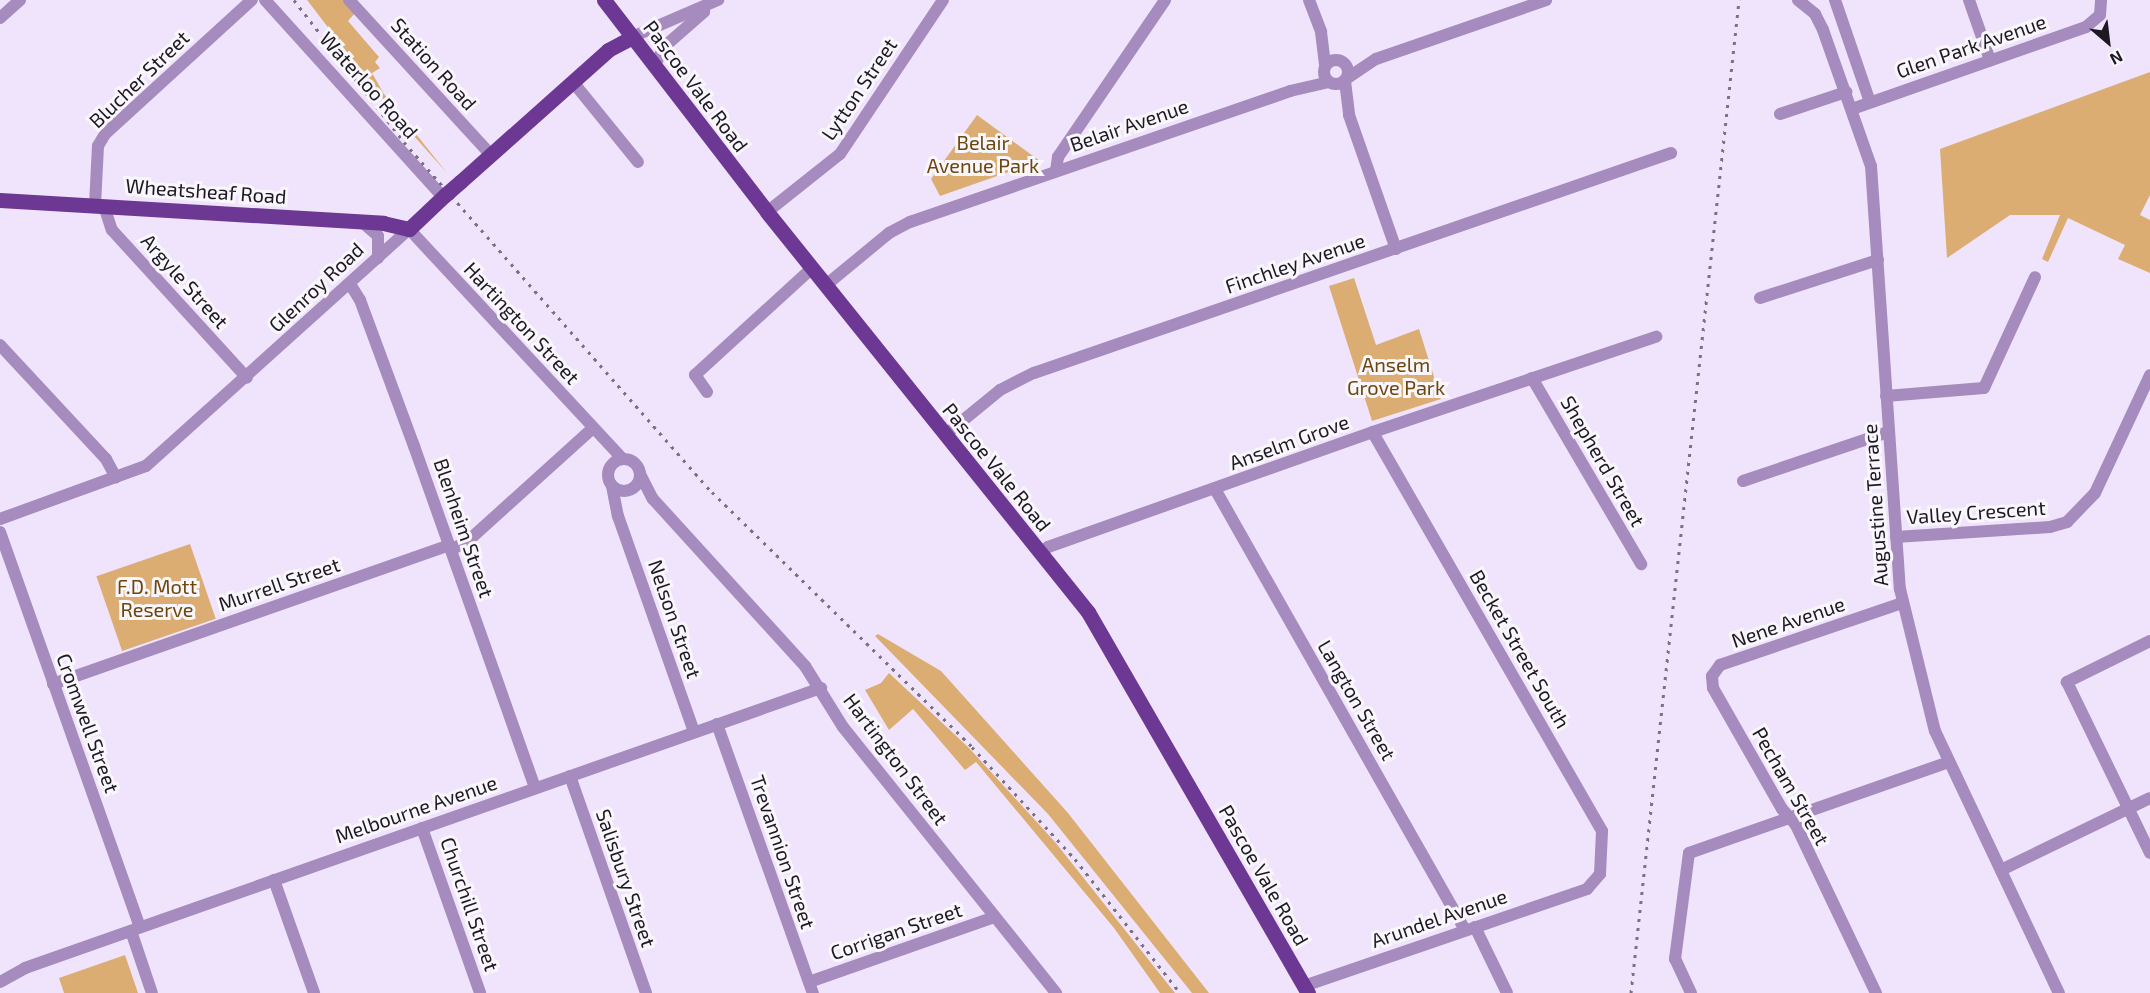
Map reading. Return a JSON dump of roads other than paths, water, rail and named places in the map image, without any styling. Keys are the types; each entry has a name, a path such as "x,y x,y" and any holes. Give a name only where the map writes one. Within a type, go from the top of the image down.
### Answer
{"main road":[{"name":"Pascoe Vale Road","path":"604,0 768,212 1088,612 1306,989"},
{"name":"Glenroy Road","path":"410,229 490,154 608,50 632,37"},
{"name":"Wheatsheaf Road","path":"0,200 362,222 410,229"}],"street":[{"path":"0,18 20,0"},
{"name":"Blucher Street","path":"99,206 98,146 105,134 252,0"},
{"name":"Waterloo Road","path":"265,0 444,196"},
{"name":"Station Road","path":"350,0 490,154"},
{"name":"Lytton Street","path":"768,212 840,154 943,0"},
{"path":"1056,171 1058,157 1166,0"},
{"path":"1309,0 1321,32 1348,69 1346,80 1349,115"},
{"path":"1324,67 1342,62 1376,58 1546,0"},
{"name":"Augustine Terrace","path":"1798,0 1819,21 1871,166 1888,432 1902,603 1935,731 2059,993"},
{"path":"1835,0 1870,102"},
{"path":"1969,0 1990,60"},
{"name":"Glen Park Avenue","path":"1852,109 2086,27 2100,15 2101,0"},
{"path":"632,37 715,3"},
{"path":"654,66 665,46 715,3"},
{"path":"1321,32 1328,83 1349,115 1396,249"},
{"path":"1328,83 1338,85 1376,58"},
{"name":"Belair Avenue","path":"1290,91 1324,67"},
{"path":"573,82 638,162"},
{"name":"Belair Avenue","path":"826,285 900,226 1290,91 1328,83"},
{"path":"1780,114 1846,92"},
{"path":"1075,135 1074,145 1080,163"},
{"name":"Finchley Avenue","path":"945,435 1000,390 1035,373 1671,153"},
{"name":"Argyle Street","path":"99,206 112,230 247,378"},
{"path":"362,222 378,236 378,258"},
{"name":"Glenroy Road","path":"0,519 116,478 156,460 410,229"},
{"name":"Hartington Street","path":"410,229 592,429 623,459"},
{"path":"1760,298 1878,260"},
{"path":"707,392 695,375 812,267"},
{"path":"1886,396 1984,388 2036,277"},
{"name":"Blenheim Street","path":"350,284 360,300 535,788"},
{"name":"Anselm Grove","path":"1040,554 1052,545 1373,432 1656,337"},
{"path":"2,350 106,459 116,478"},
{"name":"Valley Crescent","path":"1896,537 2050,527 2067,522 2096,493 2150,375"},
{"name":"Shepherd Street","path":"1532,378 1641,564"},
{"name":"Murrell Street","path":"53,684 469,540 592,429"},
{"name":"Becket Street South","path":"1373,432 1602,831 1600,874 1587,889"},
{"path":"1743,481 1888,432"},
{"path":"606,444 610,466 608,477 612,486 629,490"},
{"path":"610,466 623,459 636,465 640,474 629,490 619,518"},
{"name":"Hartington Street","path":"640,474 653,499 792,651 821,688 843,727 1056,993"},
{"name":"Nelson Street","path":"612,486 619,518 694,732"},
{"name":"Langton Street","path":"1215,489 1507,993"},
{"name":"Hartington Street","path":"629,490 653,499"},
{"name":"Cromwell Street","path":"0,532 136,929 152,993"},
{"name":"Nene Avenue","path":"1720,665 1902,603"},
{"path":"2150,641 2067,682 2150,853"},
{"name":"Pecham Street","path":"1720,665 1712,676 1713,688 1789,817 1796,825 1876,993"},
{"name":"Melbourne Avenue","path":"0,972 24,968 821,688"},
{"name":"Trevannion Street","path":"717,724 811,988"},
{"path":"1691,993 1675,959 1689,853 1949,762"},
{"name":"Salisbury Street","path":"570,776 646,993"},
{"path":"2001,870 2150,798"},
{"name":"Churchill Street","path":"422,828 480,993"},
{"path":"274,880 314,993"},
{"name":"Arundel Avenue","path":"1306,989 1587,889"},
{"name":"Corrigan Street","path":"811,988 995,917"},
{"name":"Melbourne Avenue","path":"0,982 24,968"}],"railway":[{"path":"294,0 404,142 712,492 972,747 1075,859 1180,993"},
{"path":"1631,993 1739,0"}],"park label":[{"name":"Belair Avenue Park","path":"983,154"},
{"name":"Anselm Grove Park","path":"1396,376"},
{"name":"F.D. Mott Reserve","path":"157,598"}]}
